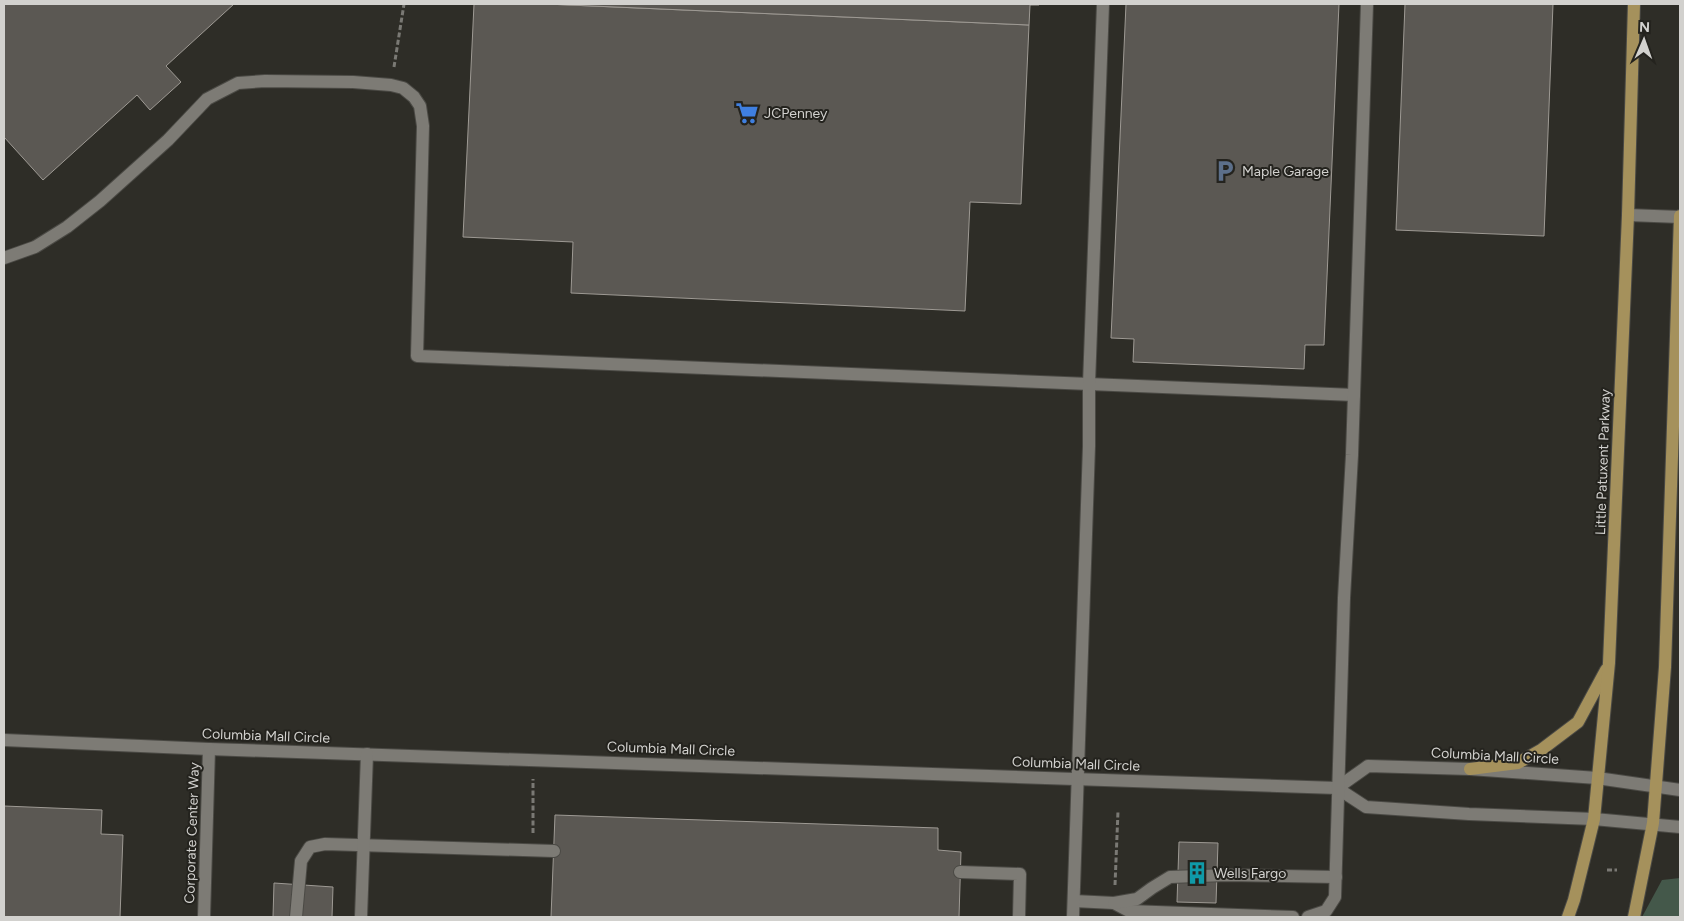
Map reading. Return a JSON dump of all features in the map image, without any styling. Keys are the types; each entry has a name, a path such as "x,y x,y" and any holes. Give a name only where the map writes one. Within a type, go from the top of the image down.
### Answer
{"main road":[{"name":"Little Patuxent Parkway","path":"1568,917 1594,819 1609,663 1628,215 1634,4"},
{"path":"1634,917 1653,823 1665,668 1680,217"},
{"path":"1470,769 1518,763 1561,736 1578,722 1609,663"}],"street":[{"path":"1073,917 1089,446 1089,384 1103,4"},
{"path":"1308,917 1326,911 1334,897 1336,877 1337,788 1368,4"},
{"path":"4,258 35,247 67,227 100,201 168,140 207,99 238,83 265,81 352,82 391,85 403,88 414,97 420,106 423,126 417,356 1354,395"},
{"path":"1628,215 1680,217"},
{"name":"Columbia Mall Circle","path":"4,740 209,749 1337,788 1368,766 1470,769 1597,778 1680,790"},
{"name":"Corporate Center Way","path":"204,917 209,749"},
{"path":"361,917 367,754"},
{"path":"1337,788 1366,807 1469,814 1594,819 1680,827"},
{"path":"296,917 301,861 310,847 325,844 554,852"},
{"path":"960,872 1020,874 1019,917"},
{"path":"1074,901 1114,903 1137,899 1170,877 1227,875 1336,877"},
{"path":"1114,903 1129,911 1293,917"}],"path":[{"path":"391,85 404,4"},
{"path":"533,779 533,807"},
{"path":"1115,888 1118,811"},
{"path":"1607,870 1617,870"}],"green space":[{"path":"1680,878 1680,917 1642,917 1662,880"}],"building":[{"path":"4,4 234,4 166,66 181,82 150,110 137,95 43,180 4,137"},
{"name":"JCPenney","path":"474,4 546,4 1029,25 1021,204 970,202 965,311 571,293 573,242 463,237"},
{"path":"546,4 1039,5 1030,5 1029,25"},
{"name":"Maple Garage","path":"1126,4 1339,4 1324,345 1305,345 1304,369 1133,362 1134,339 1111,338"},
{"path":"1405,4 1553,4 1544,236 1396,230"},
{"path":"4,806 102,810 101,834 123,835 120,917 4,917"},
{"path":"555,815 938,828 938,850 961,852 959,917 551,917"},
{"name":"Wells Fargo","path":"1179,842 1218,843 1216,903 1177,902"},
{"path":"274,883 333,887 332,917 273,917"}],"place":[{"name":"JCPenney","path":"747,113"},
{"name":"Maple Garage","path":"1225,171"},
{"name":"Wells Fargo","path":"1197,873"}]}
